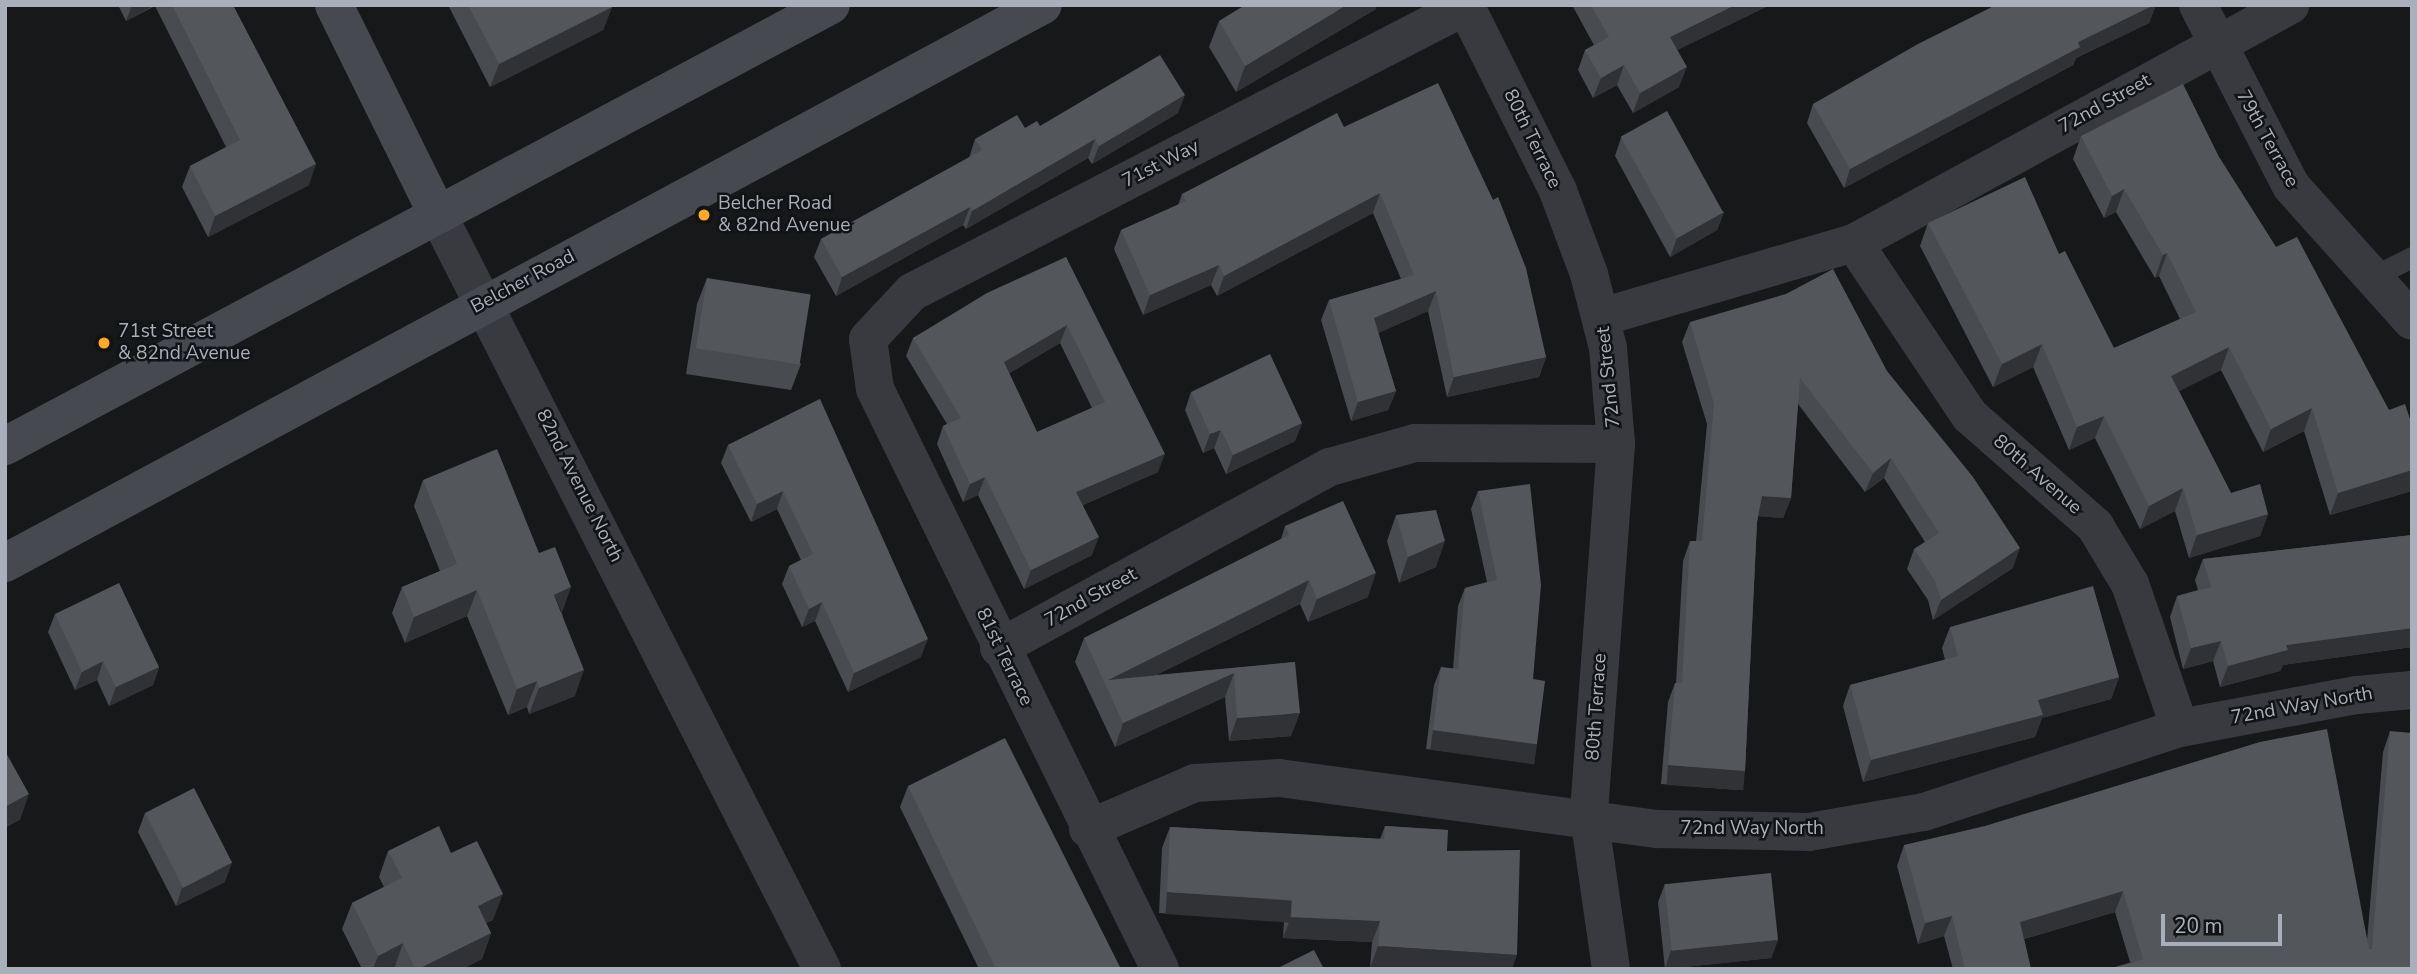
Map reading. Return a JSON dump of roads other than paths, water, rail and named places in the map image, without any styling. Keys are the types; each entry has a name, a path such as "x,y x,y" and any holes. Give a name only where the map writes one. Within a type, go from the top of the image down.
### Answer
{"main road":[{"name":"82nd Avenue North","path":"334,5 438,215"},
{"path":"5,446 831,5"},
{"name":"Belcher Road","path":"5,563 485,301 1043,5"}],"street":[{"name":"79th Terrace","path":"2198,5 2291,186 2412,321"},
{"name":"72nd Street","path":"999,648 1330,467 1415,443 1616,444 1602,317 1854,243 2217,42 2290,5"},
{"name":"80th Terrace","path":"1466,6 1558,191 1602,317"},
{"name":"71st Way","path":"868,339 912,292 1466,6"},
{"name":"82nd Avenue North","path":"438,215 485,301 822,969"},
{"name":"80th Avenue","path":"1854,243 1970,416 2095,526 2130,584 2180,728"},
{"name":"81st Terrace","path":"868,339 875,389 999,648 1160,969"},
{"name":"80th Terrace","path":"1611,969 1589,817 1616,444"},
{"name":"72nd Way North","path":"1088,829 1195,783 1279,778 1589,817 1658,829 1810,832 1924,812 2180,728 2357,695 2412,690"}],"lane":[{"path":"2374,276 2412,257"}],"place":[{"name":"Belcher Road & 82nd Avenue","path":"704,215"},
{"name":"71st Street & 82nd Avenue","path":"104,343"}]}
